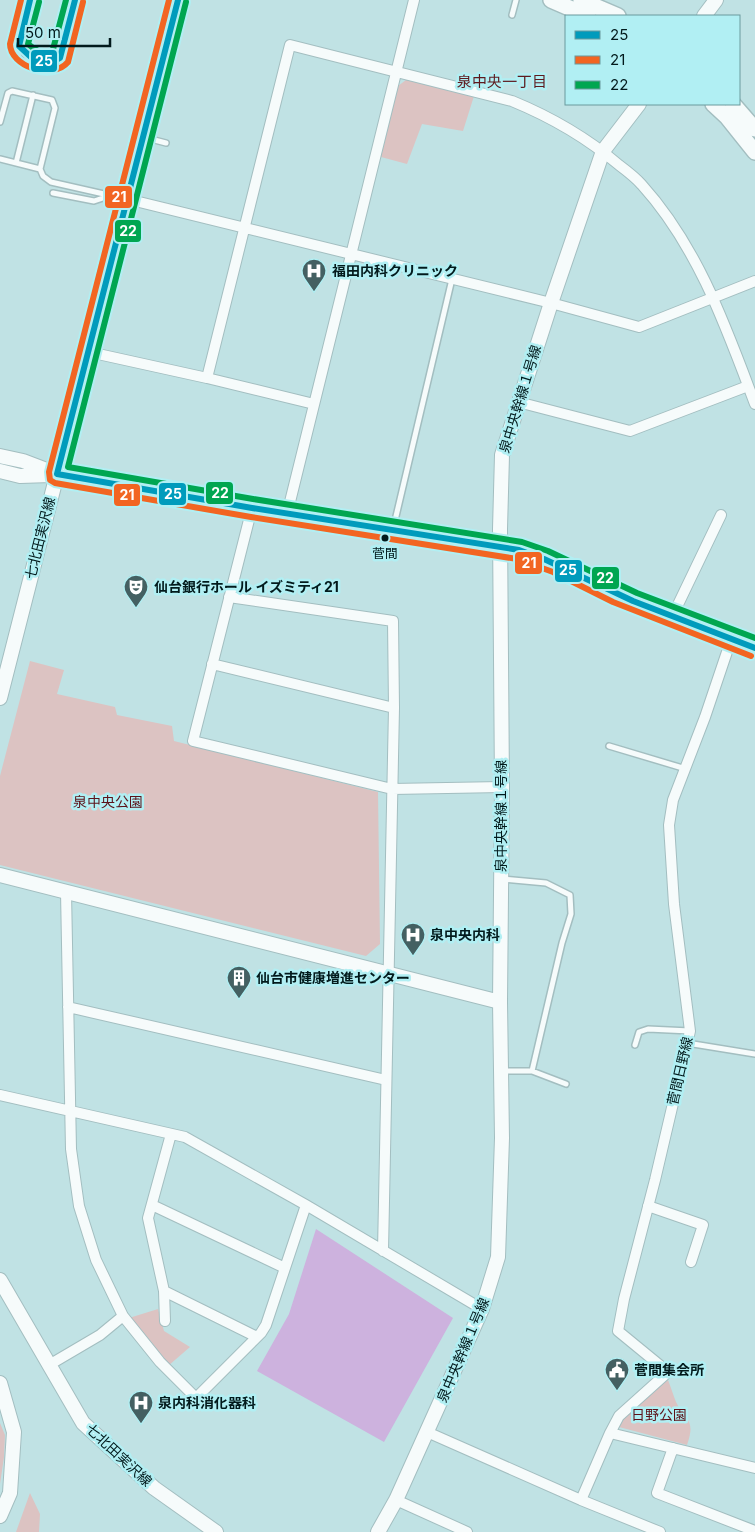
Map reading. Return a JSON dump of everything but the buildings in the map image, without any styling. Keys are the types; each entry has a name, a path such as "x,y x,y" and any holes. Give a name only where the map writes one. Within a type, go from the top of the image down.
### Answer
{"main road":[{"path":"551,0 586,15"},
{"path":"581,0 616,15"},
{"path":"714,105 727,117 755,152"},
{"path":"733,105 755,129"}],"street":[{"name":"七北田実沢線","path":"0,698 56,474 90,352 142,137 178,0"},
{"path":"287,514 414,0"},
{"path":"705,15 716,0"},
{"path":"207,378 290,45 512,101 542,113 603,151 641,184 686,244 714,298 755,404"},
{"name":"泉中央幹線１号線","path":"378,1532 396,1500 482,1309 498,1257 502,1138 500,1002 502,787 500,474 502,455 518,402 603,151 638,105"},
{"path":"127,199 551,303 639,327 755,281"},
{"path":"90,352 314,404"},
{"path":"518,402 630,431 748,386"},
{"path":"0,456 24,461 56,474 287,514 500,546 538,555 610,591 732,637 755,648"},
{"path":"0,471 20,476 56,474"},
{"path":"252,508 192,741 392,789 502,787"},
{"path":"673,615 721,516"},
{"path":"229,596 393,621 394,708 383,1251"},
{"name":"菅間日野線","path":"610,1433 619,1416 668,1372 618,1331 624,1299 690,1031 674,904 669,825 673,800 705,717 732,637"},
{"path":"212,664 394,708"},
{"path":"0,875 500,1002"},
{"path":"66,892 71,1149 79,1206 96,1260 123,1316 160,1362 196,1398 266,1325 306,1205"},
{"path":"68,1007 386,1080"},
{"path":"0,1095 185,1137 306,1205 482,1309"},
{"path":"165,1321 164,1291 148,1218 171,1134"},
{"path":"152,1205 285,1268"},
{"path":"648,1206 703,1225 691,1262"},
{"name":"七北田実沢線","path":"0,1280 83,1423 154,1488 216,1532"},
{"path":"164,1291 257,1336"},
{"path":"49,1365 100,1335 123,1316"},
{"path":"0,1384 14,1432 10,1493 0,1516"},
{"path":"427,1432 581,1500 660,1532"},
{"path":"581,1500 610,1433 755,1468"},
{"path":"674,1448 657,1493 755,1531"},
{"path":"396,1500 467,1532"}],"lane":[{"path":"69,25 75,0"},
{"path":"512,15 516,0"},
{"path":"24,54 52,64 58,62 61,56"},
{"path":"0,122 8,93 16,91 52,100 55,108 40,169 43,176 51,182 127,199"},
{"path":"16,163 33,95"},
{"path":"142,137 166,143"},
{"path":"0,159 40,169"},
{"path":"53,193 94,201 110,196"},
{"path":"393,530 452,279"},
{"path":"610,746 686,769"},
{"path":"501,878 546,883 570,895 571,914 562,943 532,1071"},
{"path":"635,1045 639,1032 648,1029 690,1031"},
{"path":"687,1043 755,1054"},
{"path":"502,1071 532,1071 566,1084"}],"green space":[{"path":"406,80 474,96 463,131 422,124 407,164 381,157 398,86"},
{"name":"泉中央公園","path":"30,661 64,670 57,694 115,707 117,715 172,726 174,741 378,792 380,944 366,956 0,865 0,776"},
{"path":"158,1309 164,1331 190,1347 168,1366 129,1318"},
{"name":"日野公園","path":"668,1380 676,1402 689,1421 690,1437 687,1445 619,1427 621,1418"},
{"path":"0,1423 5,1435 0,1484"},
{"path":"30,1493 40,1514 39,1532 16,1532"}],"shaded area":[{"path":"316,1229 453,1318 384,1442 257,1371 289,1314"}],"transit line":[{"name":"21","path":"21,0 10,44 12,52 24,64 43,70 61,68 68,62 83,2"},
{"name":"25","path":"30,0 19,46 32,58 51,63 60,58 75,0"},
{"name":"22","path":"39,2 28,44 39,51 52,53 66,0"},
{"name":"21","path":"169,0 49,472 50,480 55,483 251,517 517,559 553,572 613,602 751,656"},
{"name":"25","path":"178,0 57,474 252,508 519,550 544,559 633,601 755,648"},
{"name":"22","path":"186,2 68,467 522,542 548,551 637,593 755,638"}],"place":[{"name":"福田内科クリニック","path":"314,292"},
{"name":"菅間","path":"385,538"},
{"name":"仙台銀行ホール イズミティ21","path":"136,608"},
{"name":"泉中央内科","path":"413,956"},
{"name":"仙台市健康増進センター","path":"239,999"},
{"name":"菅間集会所","path":"617,1391"},
{"name":"泉内科消化器科","path":"141,1424"}],"district":[{"name":"泉中央一丁目","path":"502,82"}]}
